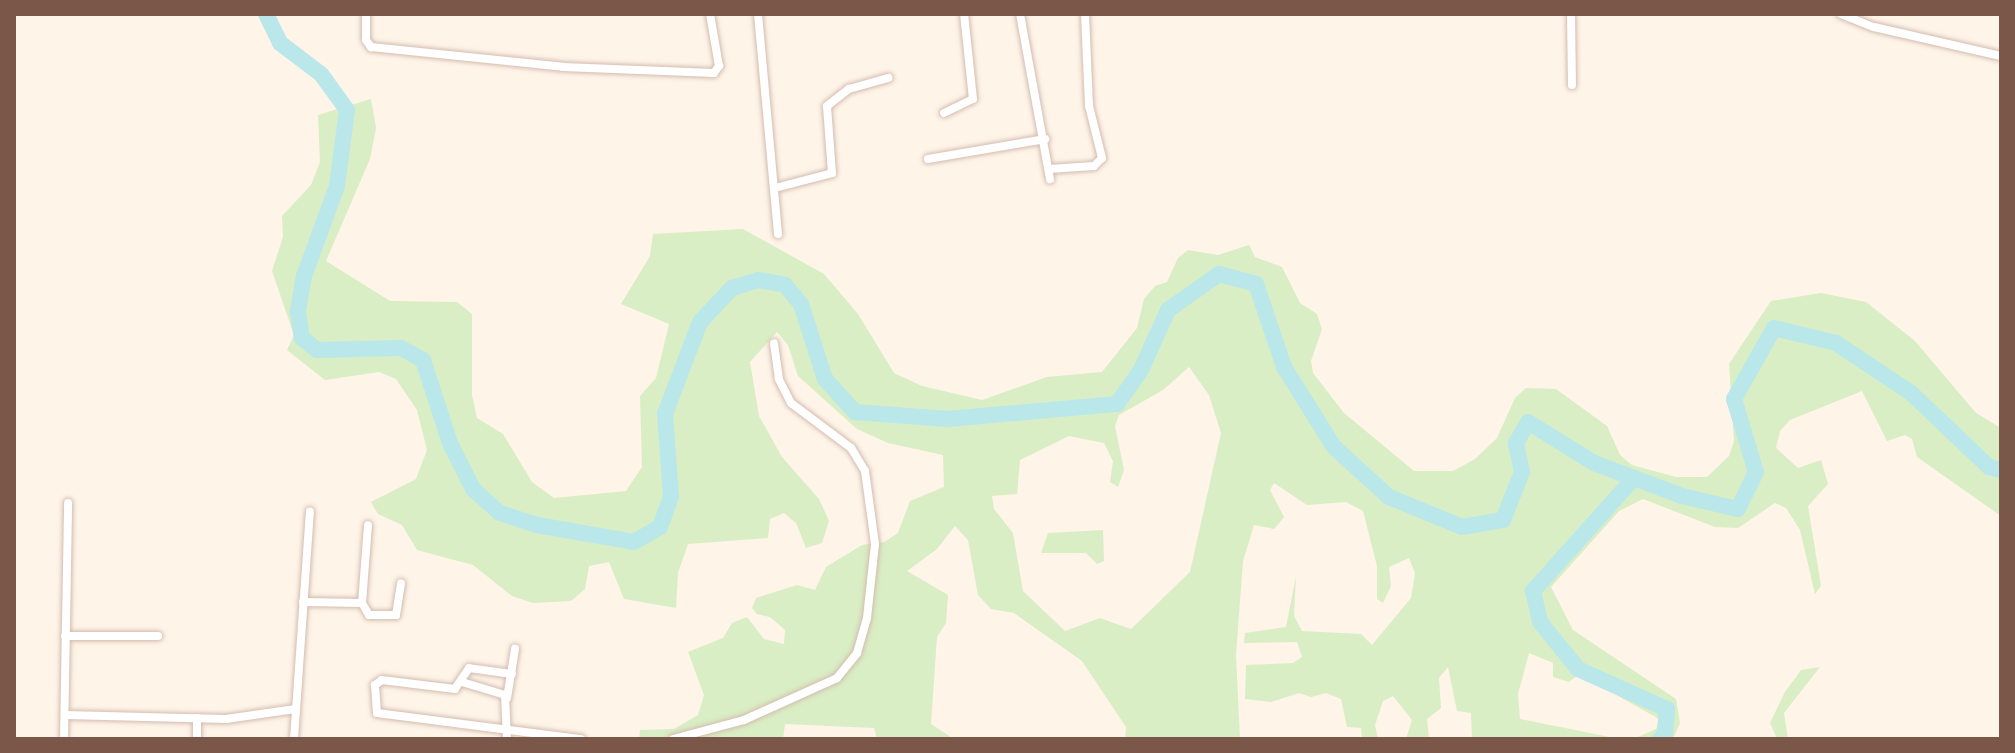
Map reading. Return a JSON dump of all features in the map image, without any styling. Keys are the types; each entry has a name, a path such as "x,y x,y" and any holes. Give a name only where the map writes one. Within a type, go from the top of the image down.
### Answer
{"street":[{"path":"366,14 366,40 371,47 563,67 714,73 719,66 710,14"},
{"path":"758,14 778,234"},
{"path":"944,113 973,99 964,14"},
{"path":"1020,14 1050,174 1094,166 1102,158 1089,106 1085,14"},
{"path":"1571,14 1572,85"},
{"path":"1841,14 1874,27 2001,56"},
{"path":"775,188 832,173 827,106 849,89 888,78"},
{"path":"928,159 1045,139"},
{"path":"673,739 744,720 837,678 857,653 867,618 875,544 865,471 851,448 791,403 779,379 774,343"},
{"path":"64,739 68,503"},
{"path":"294,739 310,512"},
{"path":"368,525 362,603 369,615 396,615 401,583"},
{"path":"303,602 362,603"},
{"path":"65,636 158,636"},
{"path":"507,735 507,698 515,649"},
{"path":"512,674 469,668 462,682 451,689 382,680 375,685 377,713 507,735 581,739"},
{"path":"462,682 507,698"},
{"path":"65,715 197,718 295,709"},
{"path":"197,718 197,739"}],"green space":[{"path":"371,99 376,128 370,159 326,261 390,301 457,302 472,314 472,395 477,418 503,434 532,482 554,498 626,491 642,467 640,396 656,378 669,324 621,304 650,256 653,234 743,229 824,274 858,314 894,373 922,386 982,400 1047,377 1102,372 1137,328 1144,299 1155,286 1167,282 1178,258 1188,250 1218,255 1249,245 1255,257 1282,267 1300,303 1317,314 1322,329 1311,361 1313,373 1344,413 1414,471 1453,471 1475,459 1497,438 1515,398 1526,388 1556,389 1607,426 1620,455 1632,465 1676,477 1707,477 1729,456 1734,441 1729,364 1771,301 1821,293 1866,302 1915,341 1976,413 2001,428 2001,516 1917,457 1912,439 1905,435 1887,441 1862,391 1790,420 1780,431 1776,448 1798,468 1821,460 1828,484 1808,506 1821,586 1815,594 1800,530 1786,508 1775,503 1738,528 1715,527 1643,499 1619,511 1551,587 1573,630 1676,699 1680,723 1673,739 1633,739 1656,729 1659,719 1579,674 1569,682 1553,677 1553,663 1529,653 1518,694 1520,719 1620,739 1472,739 1471,713 1457,711 1448,667 1439,678 1441,708 1427,719 1429,739 1406,739 1412,720 1393,696 1383,701 1375,725 1378,739 1362,739 1361,728 1347,727 1341,699 1326,693 1311,697 1299,693 1271,702 1245,699 1246,665 1293,663 1302,657 1297,642 1244,643 1245,633 1286,627 1296,576 1294,616 1302,631 1361,634 1372,645 1411,598 1415,573 1409,558 1389,567 1391,586 1383,603 1377,599 1377,566 1363,511 1346,502 1307,505 1274,483 1270,490 1284,517 1274,529 1254,525 1243,561 1236,655 1240,739 1125,739 1126,727 1082,661 1014,613 991,609 978,595 968,540 955,526 937,549 907,571 948,595 946,623 937,637 931,724 954,739 877,739 874,728 785,724 783,739 639,739 640,730 674,729 698,715 704,695 688,652 723,638 732,623 747,617 764,639 784,644 785,630 770,617 757,614 752,608 756,598 797,585 815,590 826,567 862,545 884,542 898,533 910,501 944,487 943,455 888,443 857,429 798,376 788,345 777,332 750,362 759,416 782,457 819,499 829,521 822,543 806,548 796,523 784,513 770,519 768,538 688,544 678,573 676,608 624,599 609,562 589,566 585,589 571,601 533,603 512,596 473,565 417,550 402,525 378,514 371,502 416,479 427,450 417,410 396,379 379,372 325,380 287,350 294,335 272,271 283,237 282,216 311,185 320,162 318,115","holes":["1189,367 1209,395 1221,433 1190,572 1131,629 1100,618 1065,631 1023,591 1013,533 994,509 992,496 1017,494 1020,460 1069,436 1104,443 1113,461 1110,482 1118,487 1124,470 1115,426 1119,415 1163,390"]},
{"path":"1103,530 1104,561 1097,564 1086,553 1041,553 1048,533"},
{"path":"1820,667 1784,713 1788,739 1777,739 1770,723 1785,692 1801,670"}],"waterway":[{"path":"266,14 280,43 321,74 347,110 337,186 304,276 298,311 302,338 317,350 401,348 423,360 450,443 473,489 500,513 537,525 634,542 660,527 671,497 665,414 700,322 732,288 758,280 785,285 801,304 825,379 855,412 948,419 1117,404 1141,370 1168,310 1219,274 1256,284 1284,367 1334,447 1389,497 1462,527 1503,520 1522,472 1516,443 1528,422 1594,463 1682,496 1738,509 1756,472 1734,399 1774,328 1836,343 1911,393 1989,467 2001,470"},
{"path":"1634,478 1533,591 1540,622 1578,669 1667,709 1665,734 1660,739"}]}
